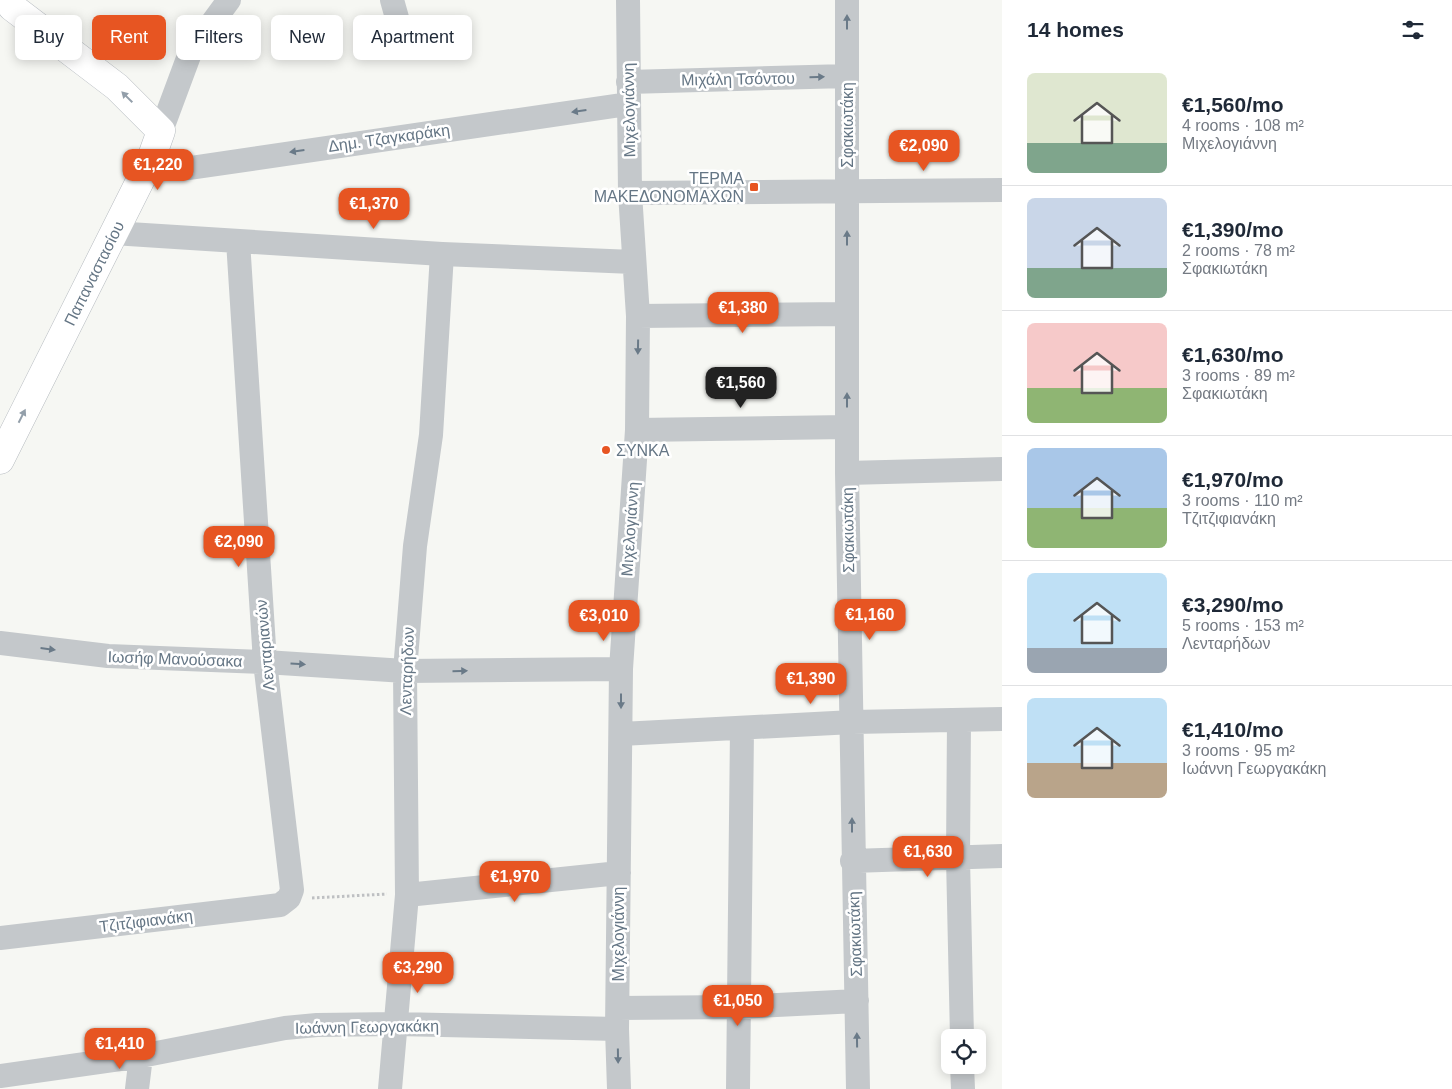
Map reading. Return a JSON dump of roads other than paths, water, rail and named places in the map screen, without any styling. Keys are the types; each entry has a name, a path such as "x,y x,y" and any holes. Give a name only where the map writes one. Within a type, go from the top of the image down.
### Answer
{"street":[{"path":"7,6 117,87 161,131 190,53 228,0"},
{"path":"392,0 396,15"},
{"name":"Μιχελογιάννη","path":"619,1089 617,1018 621,669 637,430 638,316 630,194 628,0"},
{"name":"Σφακιωτάκη","path":"847,0 847,474 853,722 852,861 858,1089"},
{"name":"Μιχάλη Τσόντου","path":"628,93 847,76"},
{"name":"Δημ. Τζαγκαράκη","path":"151,158 190,168 628,93"},
{"name":"Παπαναστασίου","path":"0,460 151,158 161,131"},
{"path":"630,194 1002,190"},
{"path":"113,233 442,254 633,262"},
{"name":"Λενταριανών","path":"238,241 265,662 292,876 292,890 289,898"},
{"name":"Λενταρήδων","path":"390,1089 407,895 405,671 414,546 430,435 442,254"},
{"path":"638,316 847,314"},
{"path":"637,430 847,427"},
{"path":"847,474 1002,469"},
{"name":"Ιωσήφ Μανούσακα","path":"0,643 108,656 265,662 405,671 621,669"},
{"path":"621,734 853,722 1002,719"},
{"path":"960,720 958,858 962,1029"},
{"path":"738,1089 737,1007 742,729"},
{"path":"852,861 1002,856"},
{"path":"407,895 618,873"},
{"name":"Τζιτζιφιανάκη","path":"0,938 280,905 289,898"},
{"name":"Ιωάννη Γεωργακάκη","path":"0,1076 141,1056 285,1028 318,1025 617,1018 737,1007 857,1001"},
{"path":"136,1089 141,1056"},
{"path":"962,1074 963,1089"}],"place":[{"name":"ΤΕΡΜΑ ΜΑΚΕΔΟΝΟΜΑΧΩΝ","path":"754,187"},
{"name":"ΣΥΝΚΑ","path":"606,450"}]}
